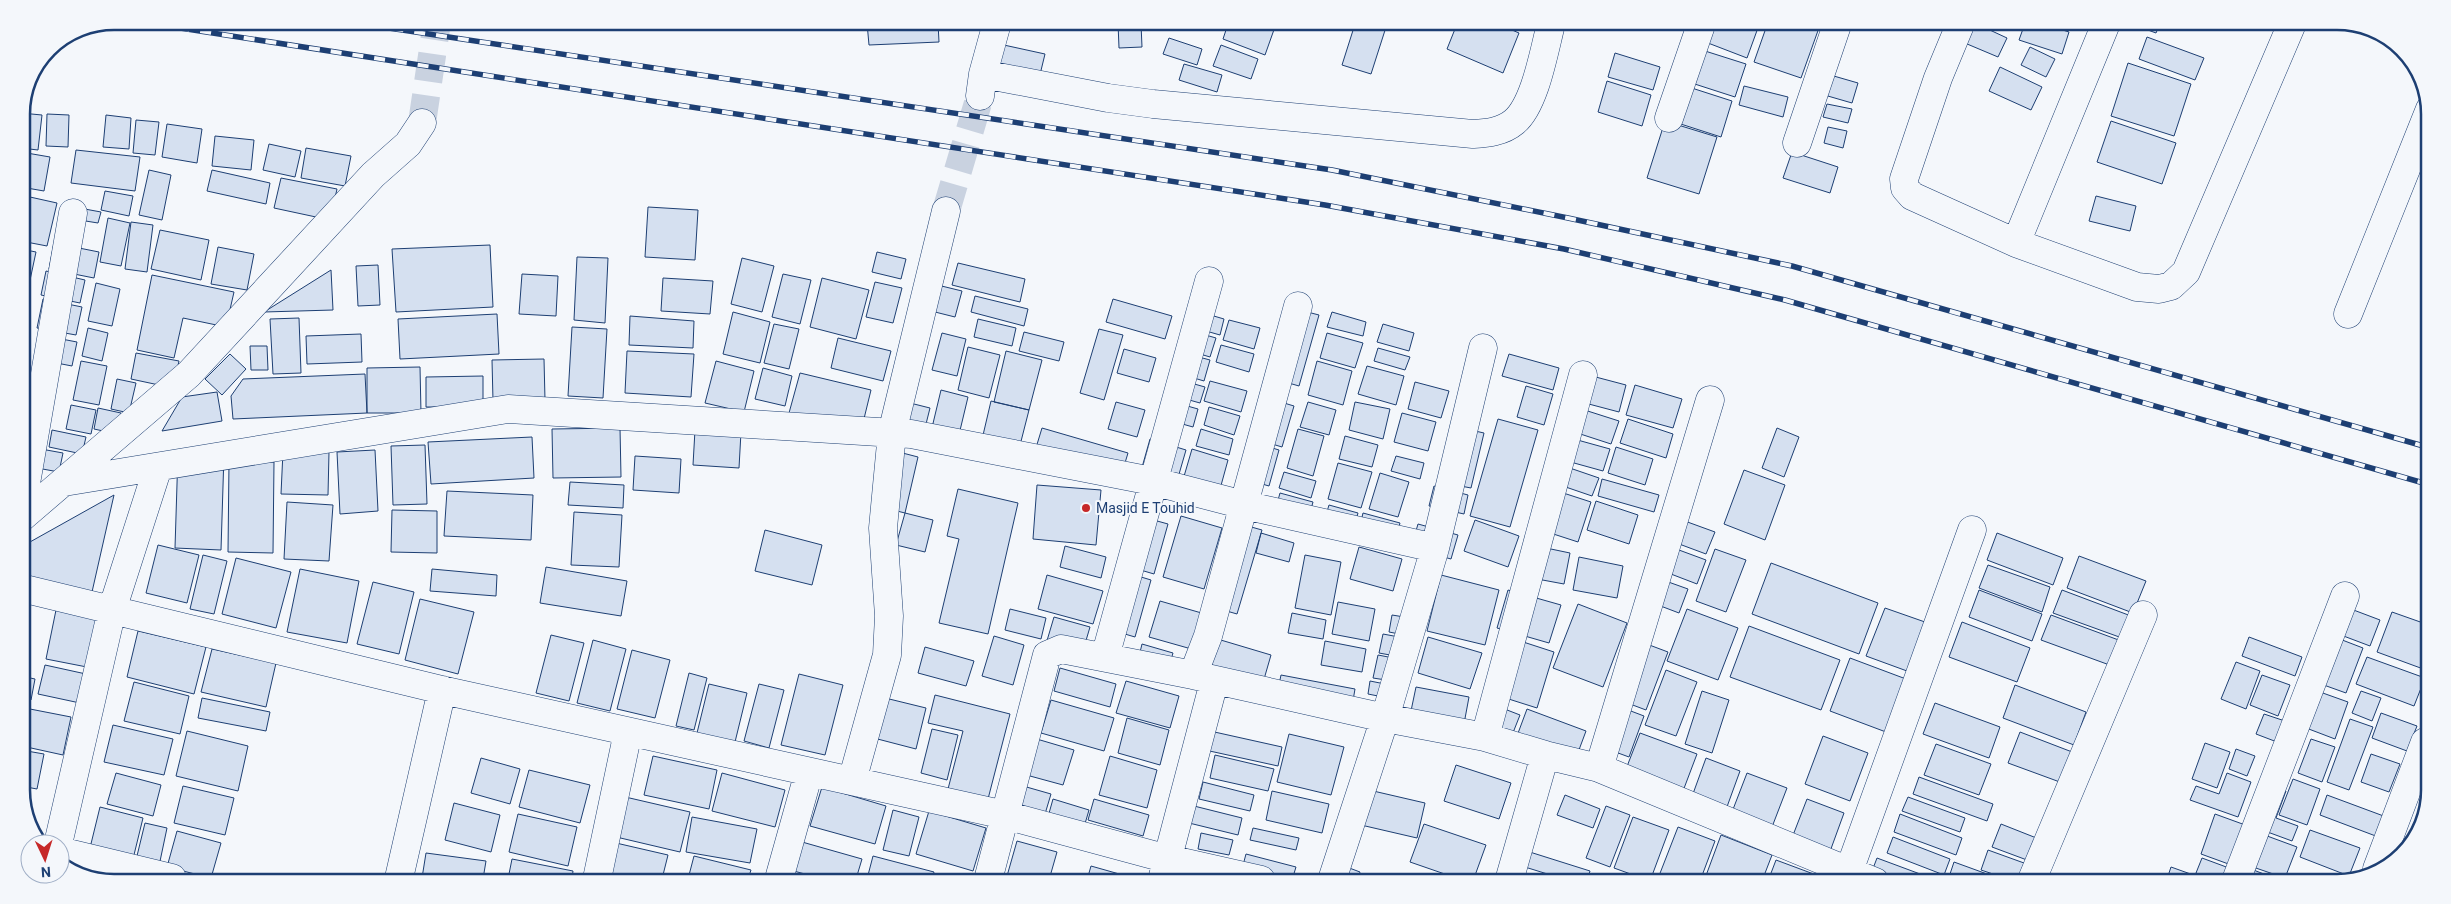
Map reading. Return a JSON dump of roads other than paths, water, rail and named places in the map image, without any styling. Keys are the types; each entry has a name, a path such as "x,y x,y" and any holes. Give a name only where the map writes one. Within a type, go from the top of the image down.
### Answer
{"street":[{"path":"995,30 982,85 1153,104 1480,134 1494,132 1514,122 1527,106 1549,30"},
{"path":"1669,118 1699,30"},
{"path":"1797,143 1835,30"},
{"path":"1958,30 1938,78 1904,179 1905,188 1912,196 2016,243 2137,287 2159,289 2170,286 2186,272 2289,30"},
{"path":"2016,243 2103,30"},
{"path":"30,511 189,374 373,175 408,144 422,123"},
{"path":"2348,314 2421,132"},
{"path":"852,781 887,656 889,616 883,528 892,433 946,211"},
{"path":"30,465 73,213"},
{"path":"1105,657 1152,481 1209,281"},
{"path":"1165,870 1203,678 1208,636 1298,306"},
{"path":"1334,874 1385,718 1435,548 1483,348"},
{"path":"1485,736 1583,375"},
{"path":"1599,768 1710,400"},
{"path":"64,482 508,409 910,434 1152,481 1244,505 1435,548"},
{"path":"60,834 112,610 158,466"},
{"path":"1848,874 1972,530"},
{"path":"30,590 442,690 1005,815 1165,870 1203,874"},
{"path":"2238,874 2345,596"},
{"path":"2034,874 2143,615"},
{"path":"990,874 1047,655 1061,649 1385,718 1485,736 1545,755 1599,768 1842,874"},
{"path":"400,874 442,690"},
{"path":"598,874 628,732"},
{"path":"2379,863 2421,753"},
{"path":"1511,874 1545,755"},
{"path":"780,874 809,772"},
{"path":"70,853 155,874"}],"tunnel":[{"path":"422,123 436,30"},
{"path":"946,211 980,96"}],"railway":[{"path":"193,30 1325,205 1564,249 1785,300 2421,482"},
{"path":"402,30 1332,170 1568,218 1792,266 2421,445"}],"place":[{"name":"Masjid E Touhid","path":"1086,508"}]}
